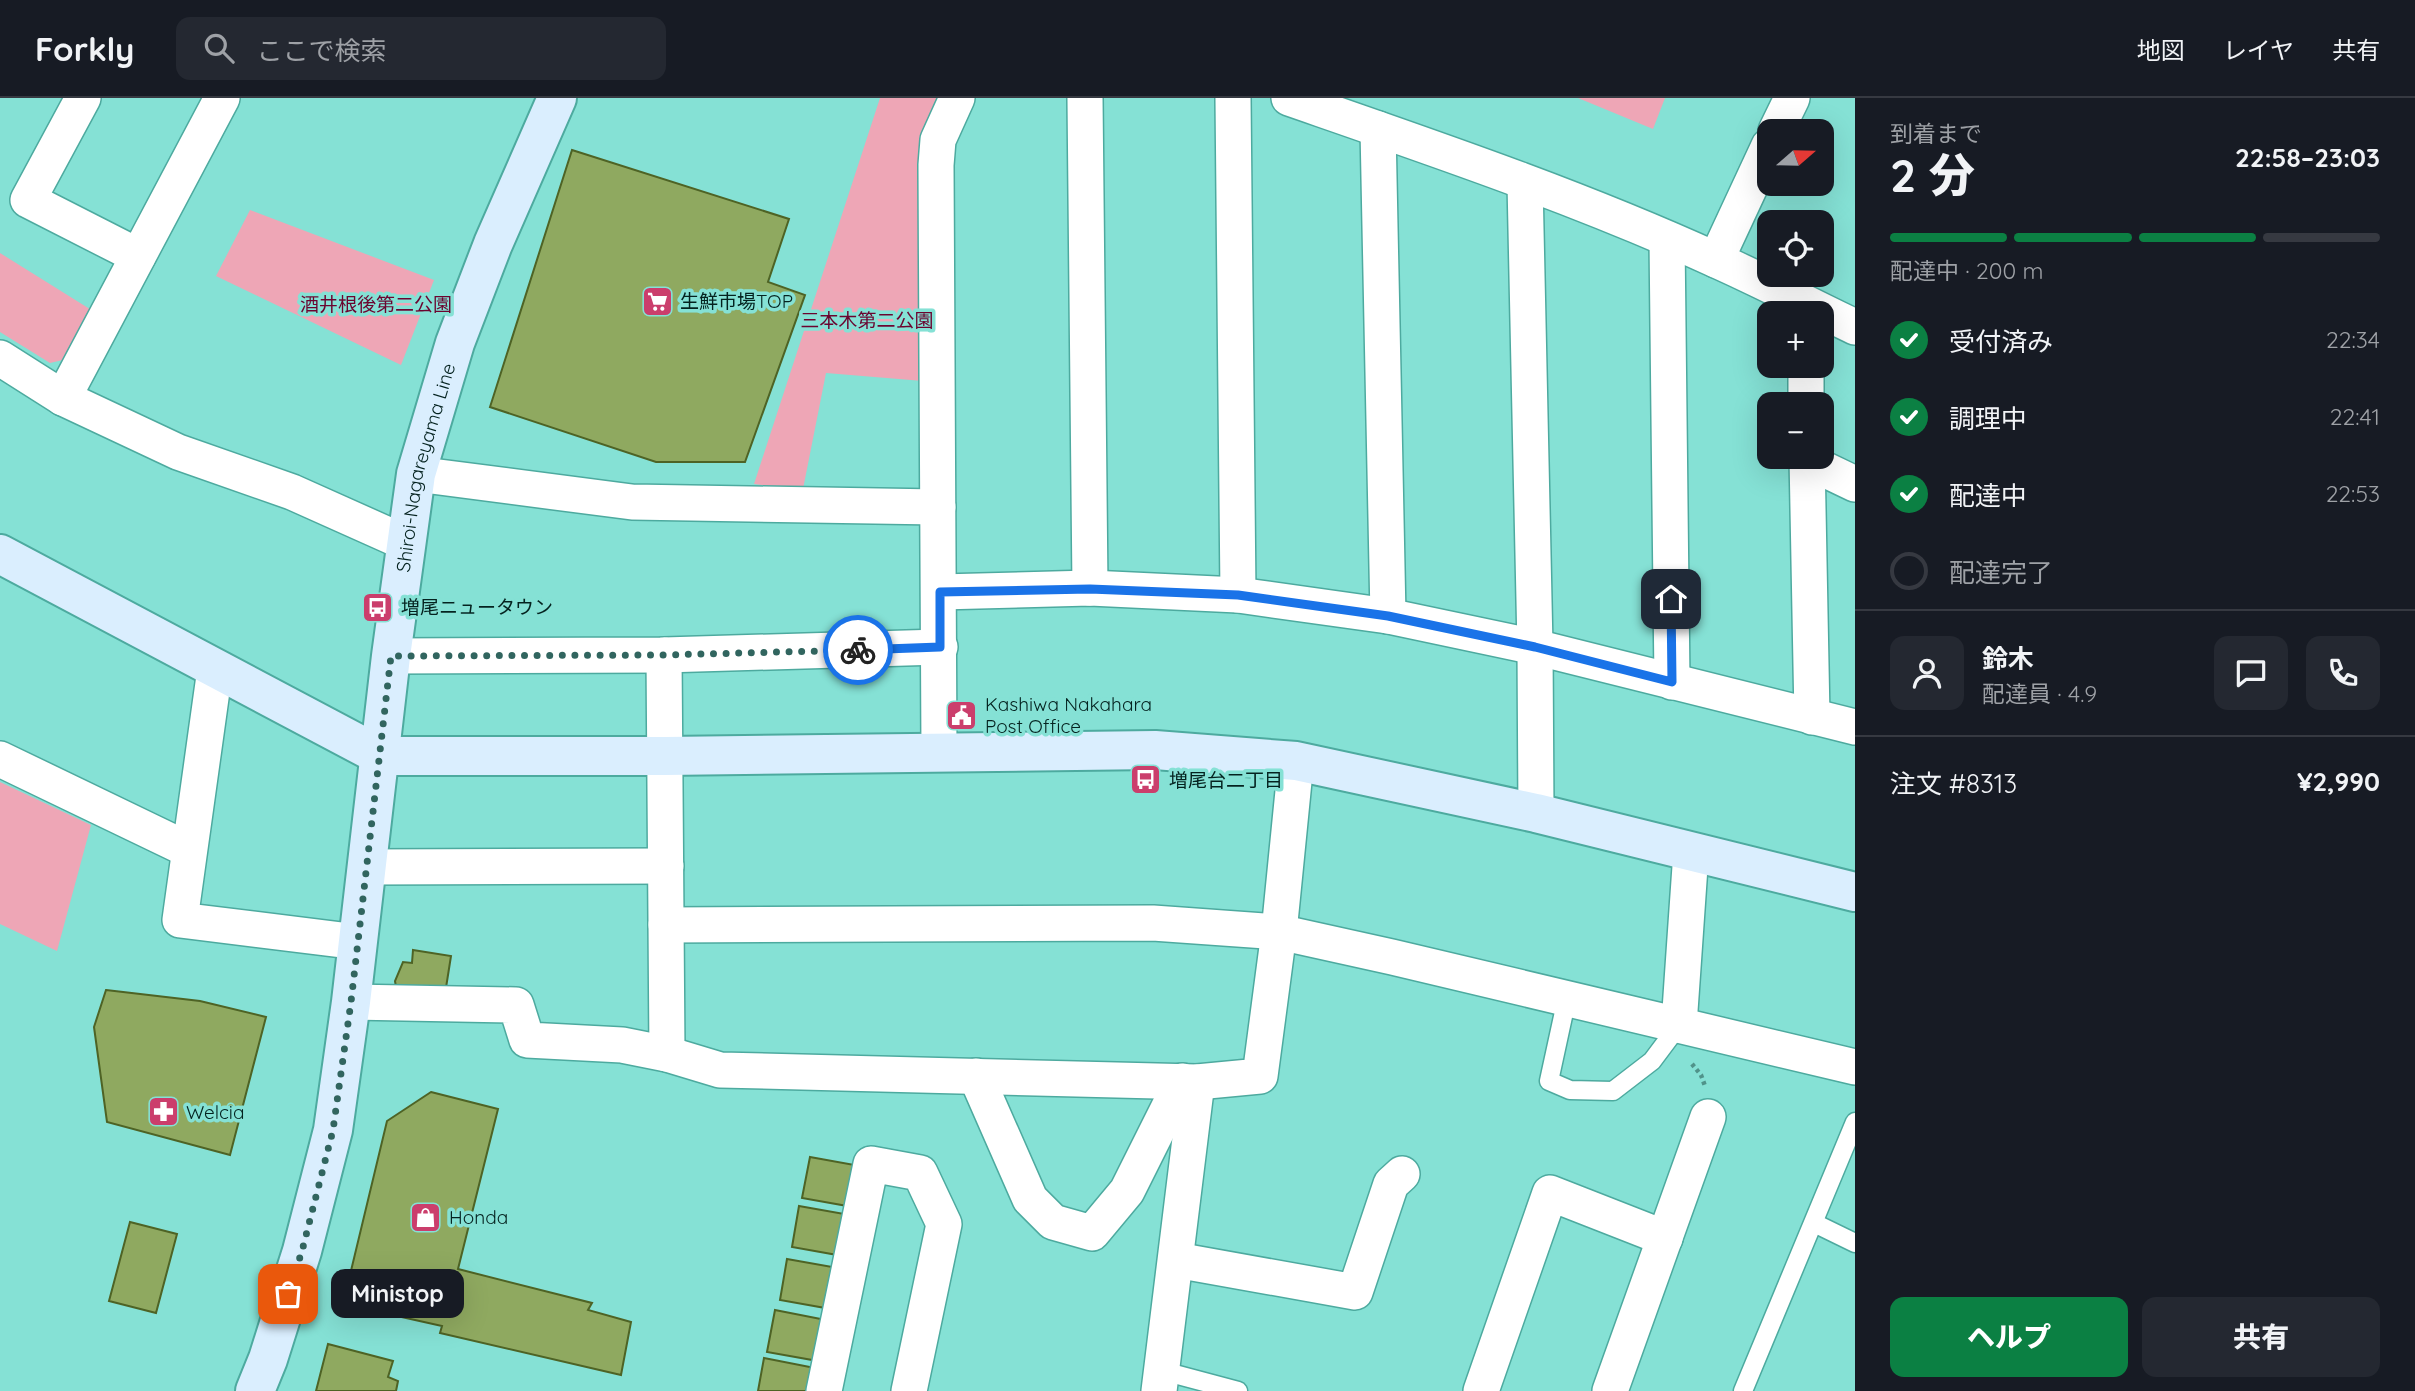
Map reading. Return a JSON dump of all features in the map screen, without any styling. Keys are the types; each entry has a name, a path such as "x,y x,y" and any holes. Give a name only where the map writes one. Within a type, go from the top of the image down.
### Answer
{"street":[{"path":"83,98 28,200 138,256"},
{"path":"63,398 222,98"},
{"name":"Shiroi-Nagareyama Line","path":"255,1391 268,1359 302,1251 330,1144 351,1002 391,656 416,474 455,343 493,244 557,98"},
{"path":"939,751 936,165 938,140 957,98"},
{"path":"1085,98 1090,589"},
{"path":"1233,98 1238,595"},
{"path":"1289,98 1525,183 1667,239 1716,260 1792,301"},
{"path":"1781,119 1791,98"},
{"path":"1378,129 1388,616"},
{"path":"1716,260 1757,172"},
{"path":"1525,183 1536,813"},
{"path":"1667,239 1672,682"},
{"path":"1834,319 1855,327"},
{"path":"0,358 63,398 177,452 292,492 406,543"},
{"path":"1807,469 1812,718"},
{"path":"1826,469 1855,484"},
{"path":"416,474 632,502 938,507"},
{"path":"0,554 381,756 665,756 1155,750 1296,761 1536,813 1855,892"},
{"path":"940,592 1090,589 1238,595 1388,616 1535,647 1855,727"},
{"path":"391,656 664,655 940,647"},
{"path":"664,655 667,1054"},
{"path":"215,669 180,920 358,942"},
{"path":"0,759 189,850"},
{"path":"351,1002 516,1005 527,1040 622,1045 667,1054 720,1070 1190,1082 1260,1076 1279,932 1296,761"},
{"path":"1675,1031 1691,852"},
{"path":"368,867 666,866"},
{"path":"666,925 1153,923 1279,932 1567,998 1675,1031 1855,1067"},
{"path":"976,1076 1030,1199 1053,1222 1092,1233 1127,1191 1190,1082"},
{"path":"1161,1381 1176,1260 1190,1082"},
{"path":"1610,1391 1708,1117"},
{"path":"824,1391 871,1164 920,1173 944,1224 909,1391"},
{"path":"1176,1260 1354,1292 1391,1184 1402,1174"},
{"path":"1481,1391 1550,1193 1665,1238"}],"lane":[{"path":"1567,998 1549,1080 1570,1090 1613,1091 1652,1061 1675,1031"},
{"path":"1743,1391 1855,1122"},
{"path":"1814,1223 1855,1243"},
{"path":"1161,1381 1238,1391"}],"path":[{"path":"1675,1031 1700,1075 1711,1103 1708,1117"}],"green space":[{"name":"三本木第二公園","path":"880,98 942,98 923,381 826,373 802,494 773,493 769,486 754,484"},
{"path":"1578,98 1665,98 1653,129"},
{"name":"酒井根後第二公園","path":"250,210 434,280 401,365 216,276"},
{"path":"0,253 93,311 67,359 50,363 0,332"},
{"path":"0,782 91,825 57,951 0,924"}],"building":[{"path":"572,150 789,219 768,282 805,295 745,462 656,462 490,407"},
{"path":"413,950 451,956 445,994 396,987 395,981 403,962 412,963"},
{"path":"106,990 200,1001 266,1017 230,1155 107,1122 94,1027"},
{"path":"431,1092 498,1109 458,1269 592,1303 588,1310 631,1322 621,1375 440,1333 442,1326 343,1304 387,1121"},
{"path":"810,1157 860,1166 853,1207 802,1198"},
{"path":"799,1206 850,1215 843,1256 792,1247"},
{"path":"130,1222 177,1234 156,1313 109,1301"},
{"path":"787,1259 838,1268 831,1309 780,1300"},
{"path":"775,1310 826,1320 818,1361 767,1352"},
{"path":"328,1344 393,1361 388,1377 398,1381 396,1391 316,1391"},
{"path":"764,1358 815,1368 810,1391 758,1391"}],"way so far":[{"path":"288,1294 302,1251 333,1130 351,1002 391,656 664,655 858,650"}],"place":[{"name":"生鮮市場TOP","path":"657,301"},
{"name":"増尾ニュータウン","path":"378,607"},
{"name":"Kashiwa Nakahara Post Office","path":"962,715"},
{"name":"増尾台二丁目","path":"1146,780"},
{"name":"Welcia","path":"163,1112"},
{"name":"Honda","path":"426,1217"},
{"name":"Ministop","path":"288,1294"}],"route":[{"path":"858,650 940,647 940,592 1090,589 1238,595 1388,616 1535,647 1672,682 1671,599"}]}
